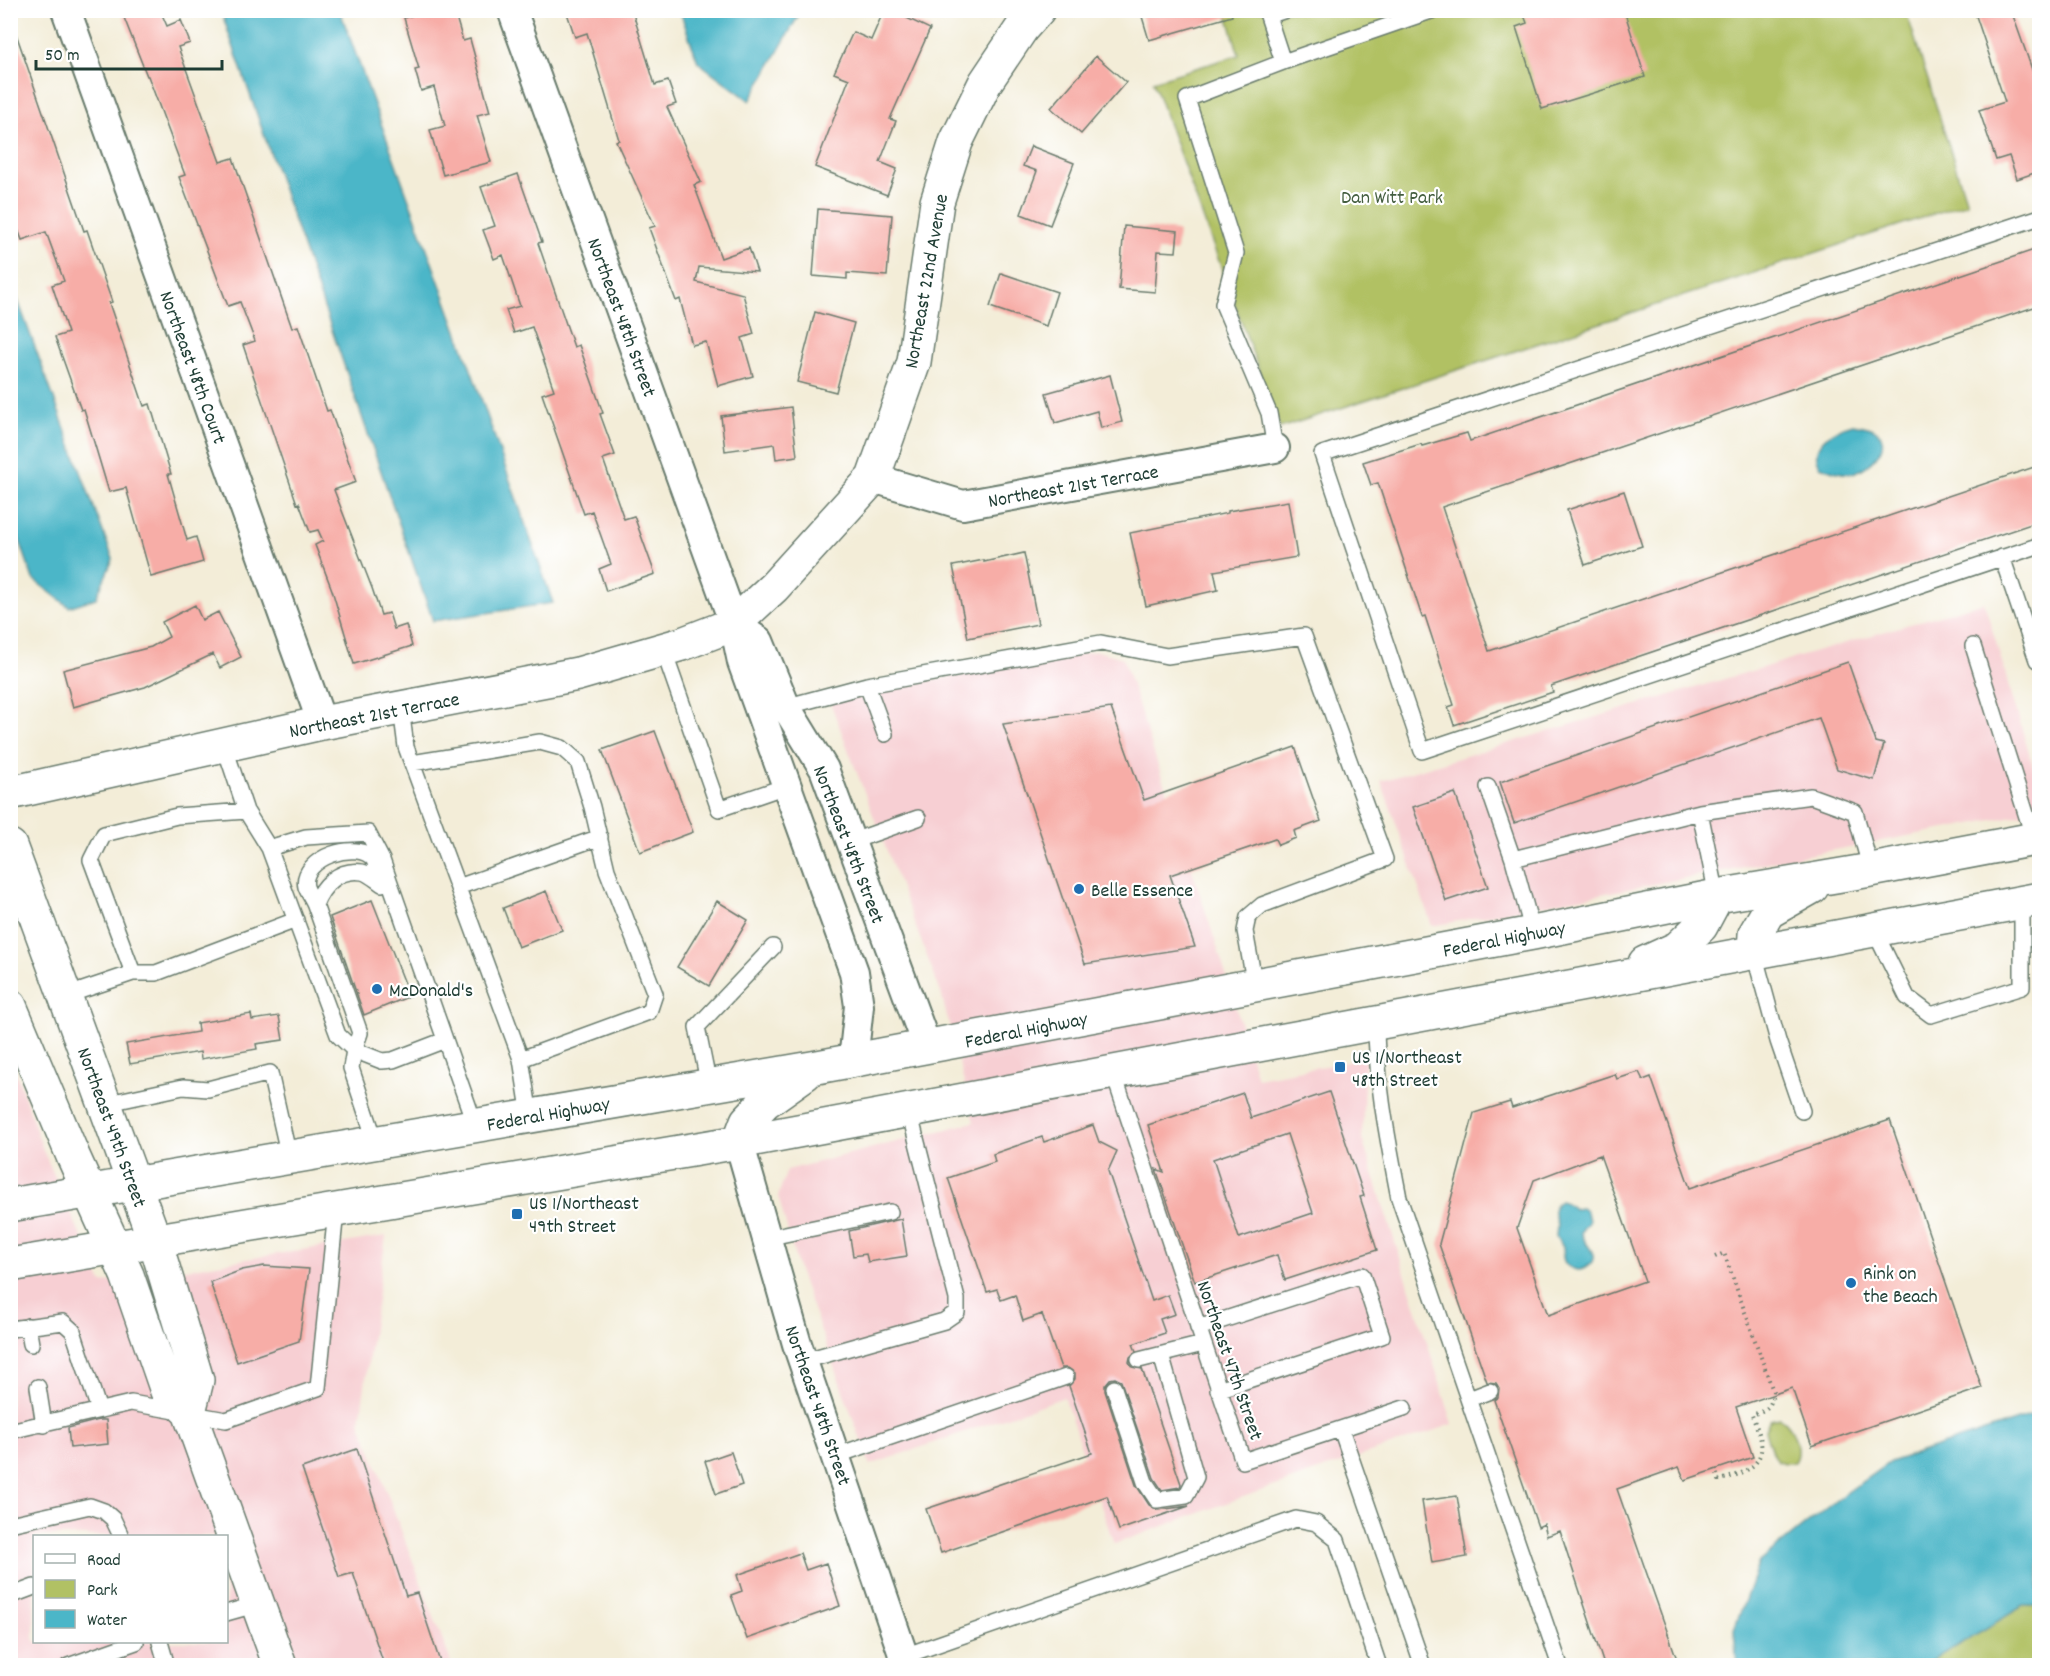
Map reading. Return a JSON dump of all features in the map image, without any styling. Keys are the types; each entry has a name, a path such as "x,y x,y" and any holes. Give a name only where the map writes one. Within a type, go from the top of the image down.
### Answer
{"main road":[{"name":"Northeast 22nd Avenue","path":"734,624 774,587 873,478 914,362 938,202 956,142 985,83 1022,28 1038,10"},
{"name":"Northeast 21st Terrace","path":"10,793 322,723 578,674 663,650 734,624"},
{"name":"Federal Highway","path":"10,1205 812,1068 1256,986 1717,896 1871,870 2037,838"},
{"name":"Northeast 49th Street","path":"10,846 155,1241 197,1380 189,1412"},
{"path":"1754,953 1755,934 1768,912 1830,877"},
{"path":"1602,981 1678,948 1701,926 1717,896"},
{"path":"10,1265 739,1142 2031,900"},
{"path":"10,1006 73,1156 127,1275 167,1391 189,1412 280,1665"},
{"path":"739,1142 747,1121 765,1102 812,1068"}],"street":[{"name":"Northeast 48th Court","path":"66,10 322,723"},
{"name":"Northeast 48th Street","path":"512,10 734,624 759,641 786,786 854,972 860,1006 853,1060"},
{"name":"Northeast 21st Terrace","path":"873,478 963,505 1275,448"},
{"name":"Northeast 48th Street","path":"773,711 824,769 849,842 927,1047"},
{"name":"Northeast 48th Street","path":"739,1142 803,1361 905,1661"}],"lane":[{"path":"1283,62 1267,13 1286,10"},
{"path":"1275,448 1269,413 1223,304 1236,253 1187,99 1283,62 1434,10"},
{"path":"2040,217 1322,454 1422,751 2040,545"},
{"path":"2002,557 2037,660 2040,662"},
{"path":"773,711 867,685 1101,643 1167,656 1304,636 1385,859 1262,905 1248,917 1245,931 1256,986"},
{"path":"1973,646 2037,838"},
{"path":"663,650 719,809 786,786"},
{"path":"867,685 885,734"},
{"path":"401,708 406,747 521,1059 530,1116"},
{"path":"412,762 540,742 562,748 578,762 592,807 607,870 655,994 649,1012 521,1059"},
{"path":"224,745 246,811 269,848 338,1035 354,1050 382,1061 393,1060 445,1040"},
{"path":"1488,787 1513,859 1533,933"},
{"path":"1513,859 1700,812 1811,796 1855,812 1871,870"},
{"path":"133,974 92,860 104,834 177,816 246,811"},
{"path":"1700,812 1717,896"},
{"path":"849,842 918,818"},
{"path":"269,848 306,837 368,833 382,860 475,1125"},
{"path":"458,887 600,837"},
{"path":"376,1143 351,1068 360,1033 315,904 306,887 307,874 320,859 336,853 364,852 374,860 396,923 411,943"},
{"path":"315,904 329,880 351,872 363,872 382,884"},
{"path":"1874,930 1907,997 1931,1015 2022,987 2031,900"},
{"path":"65,996 133,974 156,973 296,920"},
{"path":"709,1086 697,1028 773,947"},
{"path":"1754,953 1778,1041 1802,1111"},
{"path":"1376,1023 1376,1057 1399,1198 1560,1665"},
{"name":"Northeast 47th Street","path":"1113,1072 1243,1461 1341,1428"},
{"path":"104,1104 183,1087 208,1089 270,1073 290,1157"},
{"path":"803,1361 944,1321 957,1312 957,1299 909,1110"},
{"path":"10,1431 44,1425 131,1403 226,1420 318,1388 336,1211"},
{"path":"766,1238 890,1212"},
{"path":"1198,1328 1362,1275 1382,1336 1218,1390"},
{"path":"10,1329 63,1322 73,1331 99,1410"},
{"path":"28,1326 31,1344"},
{"path":"1139,1360 1203,1344"},
{"path":"1114,1388 1145,1482 1157,1500 1186,1496 1196,1478 1161,1355"},
{"path":"835,1456 1066,1377"},
{"path":"38,1387 44,1425"},
{"path":"1469,1399 1490,1391"},
{"path":"1404,1408 1341,1428 1423,1665"},
{"path":"10,1524 90,1506 104,1511 113,1520 120,1535"},
{"path":"905,1661 1296,1519 1316,1522 1337,1540 1379,1665"},
{"path":"10,1596 33,1587"},
{"path":"228,1612 258,1604"},
{"path":"68,1665 130,1643"},
{"path":"161,1643 167,1665"}],"path":[{"path":"1714,1257 1724,1253 1773,1391 1772,1402 1767,1409 1752,1415 1761,1442 1758,1460 1737,1476 1719,1480 1715,1469"}],"shaded area":[{"path":"1984,602 2039,786 2040,811 1432,926 1381,781"},
{"path":"1097,651 1123,658 1223,965 1257,1078 1365,1059 1362,1139 1453,1424 1114,1544 1064,1397 870,1465 798,1268 778,1196 787,1170 974,1122 941,993 830,702 862,693"},
{"path":"10,1055 43,1150 102,1283 386,1236 360,1421 452,1665 11,1665"}],"green space":[{"name":"Dan Witt Park","path":"1226,11 1906,11 1967,203 1280,428 1153,81 1239,55"},
{"path":"1780,1418 1789,1426 1797,1444 1794,1462 1782,1462 1772,1453 1765,1429 1770,1420"},
{"path":"2023,1606 2039,1606 2039,1665 1930,1666 1931,1661"}],"water":[{"path":"680,10 801,11 750,101 698,62"},
{"path":"221,11 340,11 468,361 553,603 433,621"},
{"path":"11,282 113,559 96,598 69,607 33,579 11,515"},
{"path":"1853,424 1873,429 1880,435 1882,441 1878,454 1868,465 1856,472 1838,472 1820,466 1817,451 1820,444 1831,434"},
{"path":"1560,1201 1574,1209 1582,1208 1587,1212 1589,1221 1581,1233 1593,1254 1593,1259 1585,1268 1575,1269 1564,1261 1562,1246 1556,1236 1557,1226 1554,1215 1556,1204"},
{"path":"2039,1413 2039,1606 2023,1606 1931,1661 1930,1665 1737,1665 1734,1630 1759,1562 1839,1498 1890,1462"}],"building":[{"path":"121,10 160,10 167,26 181,20 190,43 178,47 220,162 233,158 292,328 298,326 327,411 330,410 356,482 334,490 381,615 389,613 394,629 406,625 412,646 354,664 332,590 315,545 323,541 318,530 310,532 299,503 297,504 243,345 255,341 240,302 228,306 179,177 185,175"},
{"path":"429,10 454,10 463,41 470,39 490,112 477,115 491,162 443,175 430,130 445,126 434,87 421,91 415,70 419,69 404,18"},
{"path":"566,10 632,10 655,85 668,81 676,104 667,107 701,182 694,185 721,258 749,248 757,272 699,267 696,282 743,294 754,334 742,338 753,376 718,386 706,342 692,345 680,299 676,301 649,228 655,226 616,141 619,140 587,33 575,37"},
{"path":"884,10 890,10 930,29 890,119 896,121 880,162 897,169 887,195 815,167 849,79 834,73 853,32 871,40"},
{"path":"1140,10 1231,10 1232,16 1149,40"},
{"path":"1522,10 1624,10 1645,77 1542,109 1516,27 1527,23"},
{"path":"1974,10 2011,10 2040,92 2040,171 2017,179 2009,156 1996,160 1979,110 2005,102"},
{"path":"13,25 84,231 87,230 112,302 109,303 144,406 150,404 171,474 168,474 187,540 196,537 203,562 151,577 126,488 109,492 84,409 81,410 55,337 68,333 52,285 64,281 46,232 22,240 10,208 10,26"},
{"path":"1096,56 1126,82 1081,134 1051,108"},
{"path":"1031,146 1074,163 1050,225 1021,214 1037,171 1023,166"},
{"path":"518,174 542,242 538,243 574,347 579,345 603,413 600,414 615,455 603,459 624,519 634,516 655,574 606,591 599,569 611,564 592,511 584,514 542,394 554,390 532,327 514,333 506,310 520,306 503,255 494,259 483,230 495,226 481,187"},
{"path":"818,209 892,215 887,276 847,273 847,279 813,276"},
{"path":"1124,226 1178,231 1176,252 1158,251 1155,292 1119,289"},
{"path":"2040,248 2040,305 1442,507 1489,651 2040,465 2040,521 1551,686 1553,692 1454,725 1448,707 1454,705 1425,616 1422,617 1378,483 1371,485 1363,462 1467,433 1470,441"},
{"path":"1001,273 1057,292 1046,326 990,307"},
{"path":"815,312 854,323 836,392 797,382"},
{"path":"1110,375 1122,422 1101,428 1097,411 1055,423 1046,393"},
{"path":"791,407 797,456 776,459 774,444 725,451 721,416"},
{"path":"1624,491 1642,546 1585,565 1567,510"},
{"path":"1288,501 1297,557 1214,571 1218,590 1146,606 1130,533 1228,513 1228,511"},
{"path":"1024,553 1038,624 968,638 953,566"},
{"path":"195,605 202,620 218,612 241,657 220,668 213,654 145,687 73,707 63,670 151,647 169,637 162,622"},
{"path":"1848,662 1876,742 1884,744 1874,780 1837,769 1819,718 1514,823 1500,782"},
{"path":"1111,708 1144,800 1295,747 1321,821 1294,831 1296,838 1278,845 1275,839 1170,875 1195,947 1085,964 1003,724"},
{"path":"655,731 693,832 640,852 602,750"},
{"path":"1455,793 1488,887 1446,901 1413,807"},
{"path":"546,891 562,930 518,947 503,908"},
{"path":"372,900 410,996 364,1015 330,917"},
{"path":"717,901 748,920 709,986 677,967"},
{"path":"251,1014 252,1020 279,1016 283,1040 256,1044 257,1049 201,1059 200,1052 130,1064 126,1044 198,1032 197,1023"},
{"path":"1639,1072 1643,1080 1651,1077 1690,1188 1890,1120 1982,1388 1812,1446 1792,1388 1736,1407 1753,1457 1685,1480 1679,1467 1617,1489 1679,1665 1604,1665 1560,1531 1547,1536 1544,1524 1538,1527 1494,1400 1498,1397 1499,1388 1496,1383 1487,1382 1439,1244 1474,1113 1510,1102 1512,1108 1615,1074 1617,1079","holes":["1600,1155 1645,1281 1548,1315 1517,1228 1534,1180"]},
{"path":"1329,1092 1364,1196 1360,1197 1377,1250 1285,1280 1277,1255 1195,1282 1156,1169 1164,1172 1148,1125 1243,1093 1251,1118","holes":["1287,1134 1313,1213 1239,1238 1213,1159"]},
{"path":"1093,1125 1099,1142 1117,1151 1108,1171 1152,1301 1168,1295 1175,1314 1160,1319 1165,1333 1133,1344 1136,1351 1130,1357 1129,1362 1132,1367 1142,1369 1181,1484 1180,1487 1162,1490 1154,1478 1121,1381 1115,1378 1110,1379 1105,1385 1105,1391 1136,1485 1149,1505 1158,1510 1189,1506 1119,1530 1107,1496 941,1553 926,1509 1092,1453 1069,1386 1075,1379 1075,1373 1068,1368 1061,1368 1042,1314 1023,1321 1015,1295 1001,1300 997,1289 987,1292 948,1178 995,1162 993,1154 1042,1137 1044,1142"},
{"path":"901,1219 907,1256 868,1262 866,1254 853,1256 849,1231"},
{"path":"264,1266 309,1269 299,1341 237,1362 210,1282 242,1270"},
{"path":"106,1420 108,1444 70,1448 68,1428"},
{"path":"357,1449 406,1596 417,1593 441,1665 384,1665 353,1573 339,1577 302,1468"},
{"path":"731,1452 742,1485 716,1494 705,1461"},
{"path":"1457,1496 1467,1557 1432,1563 1422,1501"},
{"path":"800,1553 806,1570 826,1563 840,1606 747,1639 731,1595 742,1591 737,1575"}],"place":[{"name":"Belle Essence","path":"1079,889"},
{"name":"McDonald's","path":"377,989"},
{"name":"US 1/Northeast 48th Street","path":"1340,1067"},
{"name":"US 1/Northeast 49th Street","path":"517,1214"},
{"name":"Rink on the Beach","path":"1851,1283"}]}
